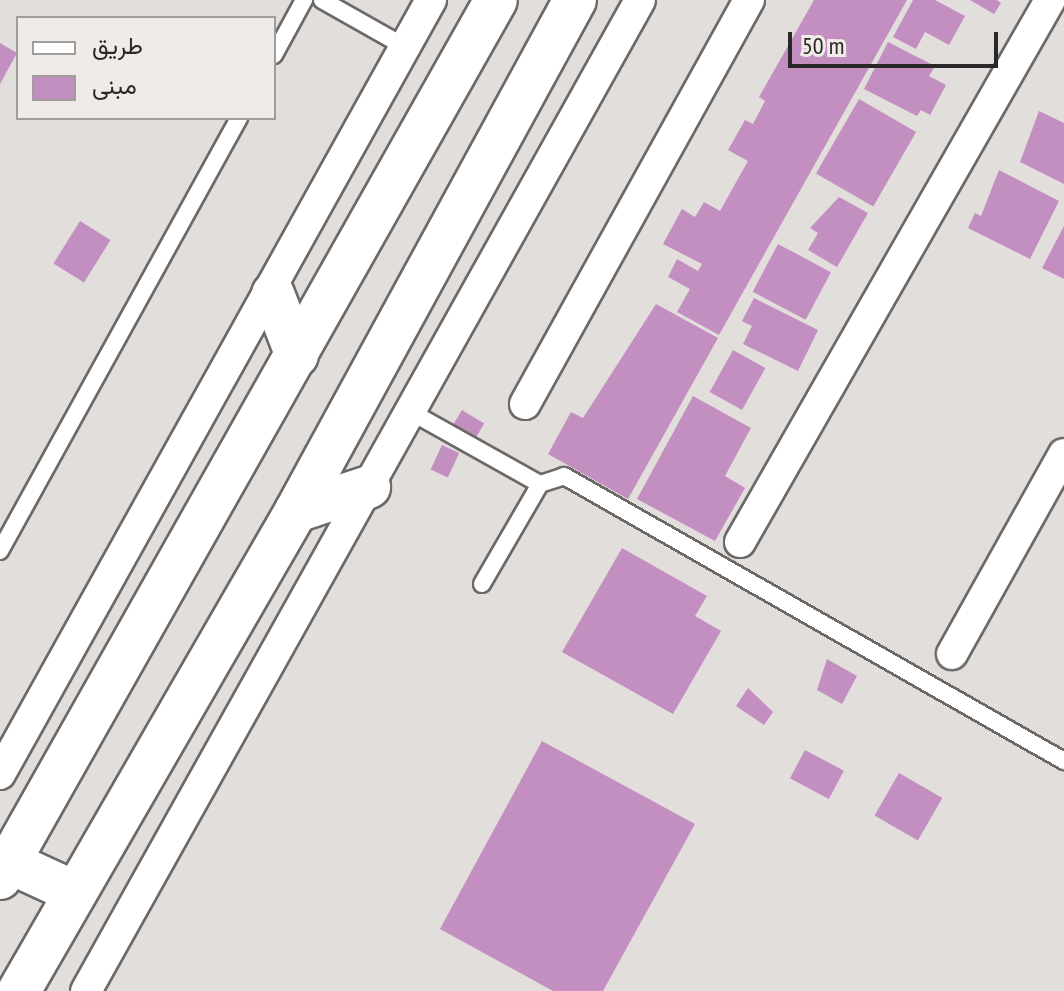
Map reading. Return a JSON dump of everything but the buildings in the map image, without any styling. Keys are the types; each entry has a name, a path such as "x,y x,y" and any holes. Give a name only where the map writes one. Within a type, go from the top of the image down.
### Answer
{"main road":[{"path":"74,892 5,870 496,0"},
{"path":"19,991 296,511 575,0"},
{"path":"273,294 297,356"},
{"path":"296,511 369,487"}],"street":[{"path":"0,774 273,294 431,0"},
{"path":"86,991 640,0"},
{"path":"525,404 749,0"},
{"path":"740,542 1050,0"},
{"path":"952,654 1064,454"}],"lane":[{"path":"276,51 304,0"},
{"path":"322,0 405,47"},
{"path":"0,551 238,120"},
{"path":"411,412 540,484"},
{"path":"482,584 540,484 564,476 1064,761"}]}
